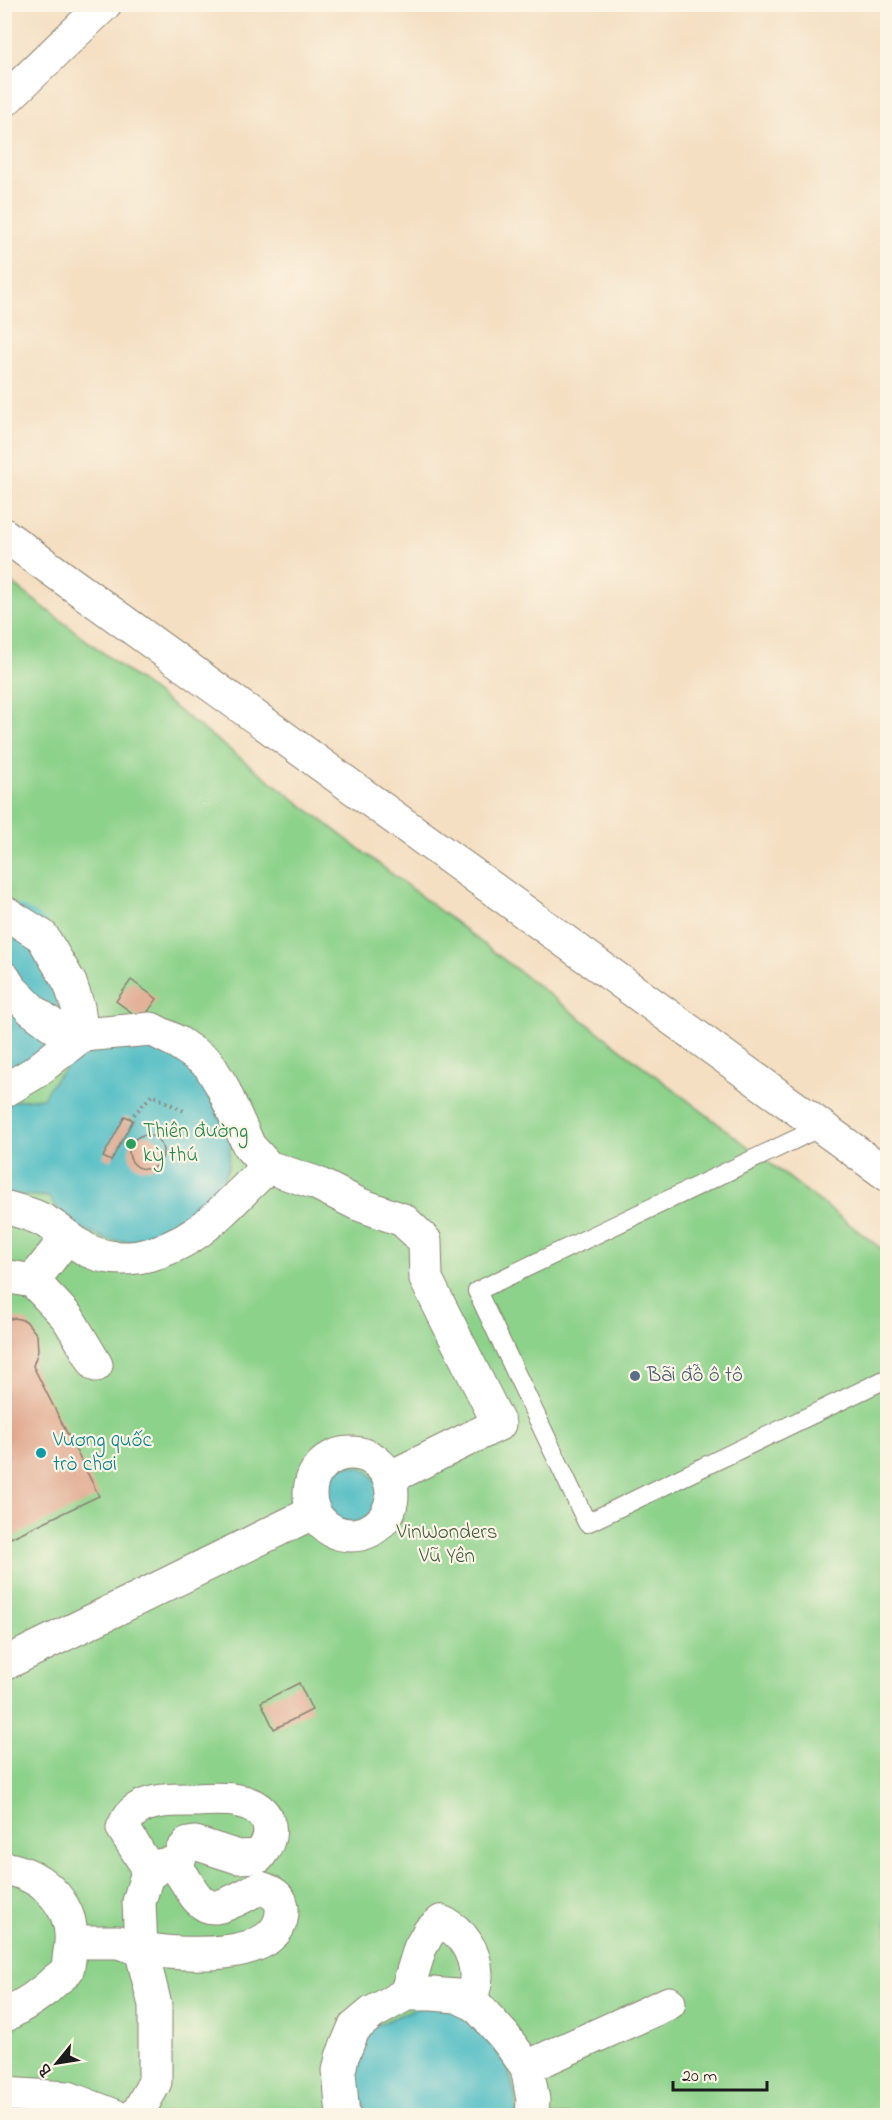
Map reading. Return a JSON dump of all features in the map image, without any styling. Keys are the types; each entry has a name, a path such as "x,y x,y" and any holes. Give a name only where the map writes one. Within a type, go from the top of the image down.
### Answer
{"street":[{"path":"4,101 105,4"},
{"path":"4,535 888,1175"},
{"path":"4,912 42,936 70,983 78,1007 72,1034 34,1072 4,1091"},
{"path":"8,983 32,1010 72,1034 151,1029 193,1052 208,1063 222,1086 249,1146 268,1167 316,1183 358,1204 402,1220 425,1241 426,1279 499,1424 389,1478"},
{"path":"4,1207 22,1211 46,1222 90,1252 124,1259 154,1254 180,1244 227,1209 268,1167"},
{"path":"67,1237 19,1279 68,1318 96,1365"},
{"path":"345,1452 359,1453 371,1458 382,1466 389,1478 392,1491 391,1504 385,1517 376,1527 363,1533 350,1535 336,1533 324,1525 310,1502 310,1489 321,1465 345,1452"},
{"path":"4,1664 314,1512"},
{"path":"72,1942 118,1942 141,1949 169,1953 231,1952 254,1947 267,1938 279,1926 282,1904 273,1892 260,1888 216,1907 207,1906 162,1858 139,1902 141,1949 155,2005 155,2082 136,2115"},
{"path":"4,1868 20,1870 41,1880 58,1899 70,1922 72,1942 67,1970 40,1996 4,2016"},
{"path":"406,1994 420,1948 429,1932 441,1922 453,1927 466,1942 473,1958 477,1976 470,2002"},
{"path":"343,2115 339,2071 354,2028 372,2013 406,1994 457,1996 476,2005 504,2036 527,2067 533,2100 532,2115"},
{"path":"527,2067 669,2003"},
{"path":"4,2094 68,2098 115,2115"}],"lane":[{"path":"821,1127 477,1291 587,1523 888,1378"}],"path":[{"path":"130,1119 152,1095 184,1111"}],"green space":[{"name":"VinWonders Vũ Yên","path":"4,577 887,1253 887,2115 5,2115"}],"water":[{"name":"Thiên đường kỳ thú","path":"117,1044 145,1044 196,1067 231,1140 228,1168 217,1194 197,1218 139,1242 108,1240 79,1227 55,1206 49,1197 5,1194 4,1102 43,1098 49,1087 65,1069 83,1057"},
{"path":"351,1466 362,1468 371,1474 377,1483 379,1494 377,1505 371,1514 362,1520 351,1522 340,1520 331,1514 325,1505 323,1494 325,1483 331,1474 340,1468"},
{"path":"425,2004 465,2013 507,2065 517,2115 367,2115 359,2091 355,2062 371,2028"}],"building":[{"path":"131,980 157,999 142,1020 116,1001"},
{"path":"125,1116 133,1120 111,1161 103,1157"},
{"path":"146,1135 158,1140 163,1152 158,1164 146,1169 134,1164 129,1152 134,1140"},
{"name":"Vương quốc trò chơi","path":"15,1318 26,1321 37,1335 38,1351 33,1366 99,1496 4,1541 4,1320"},
{"path":"299,1683 312,1710 274,1729 261,1702"}],"waterway":[{"path":"4,931 23,939 28,944 50,979 47,998 36,1020 20,1039 4,1050"}],"place":[{"name":"Thiên đường kỳ thú","path":"131,1144"},
{"name":"Bãi đỗ ô tô","path":"635,1376"},
{"name":"Vương quốc trò chơi","path":"41,1453"}]}
